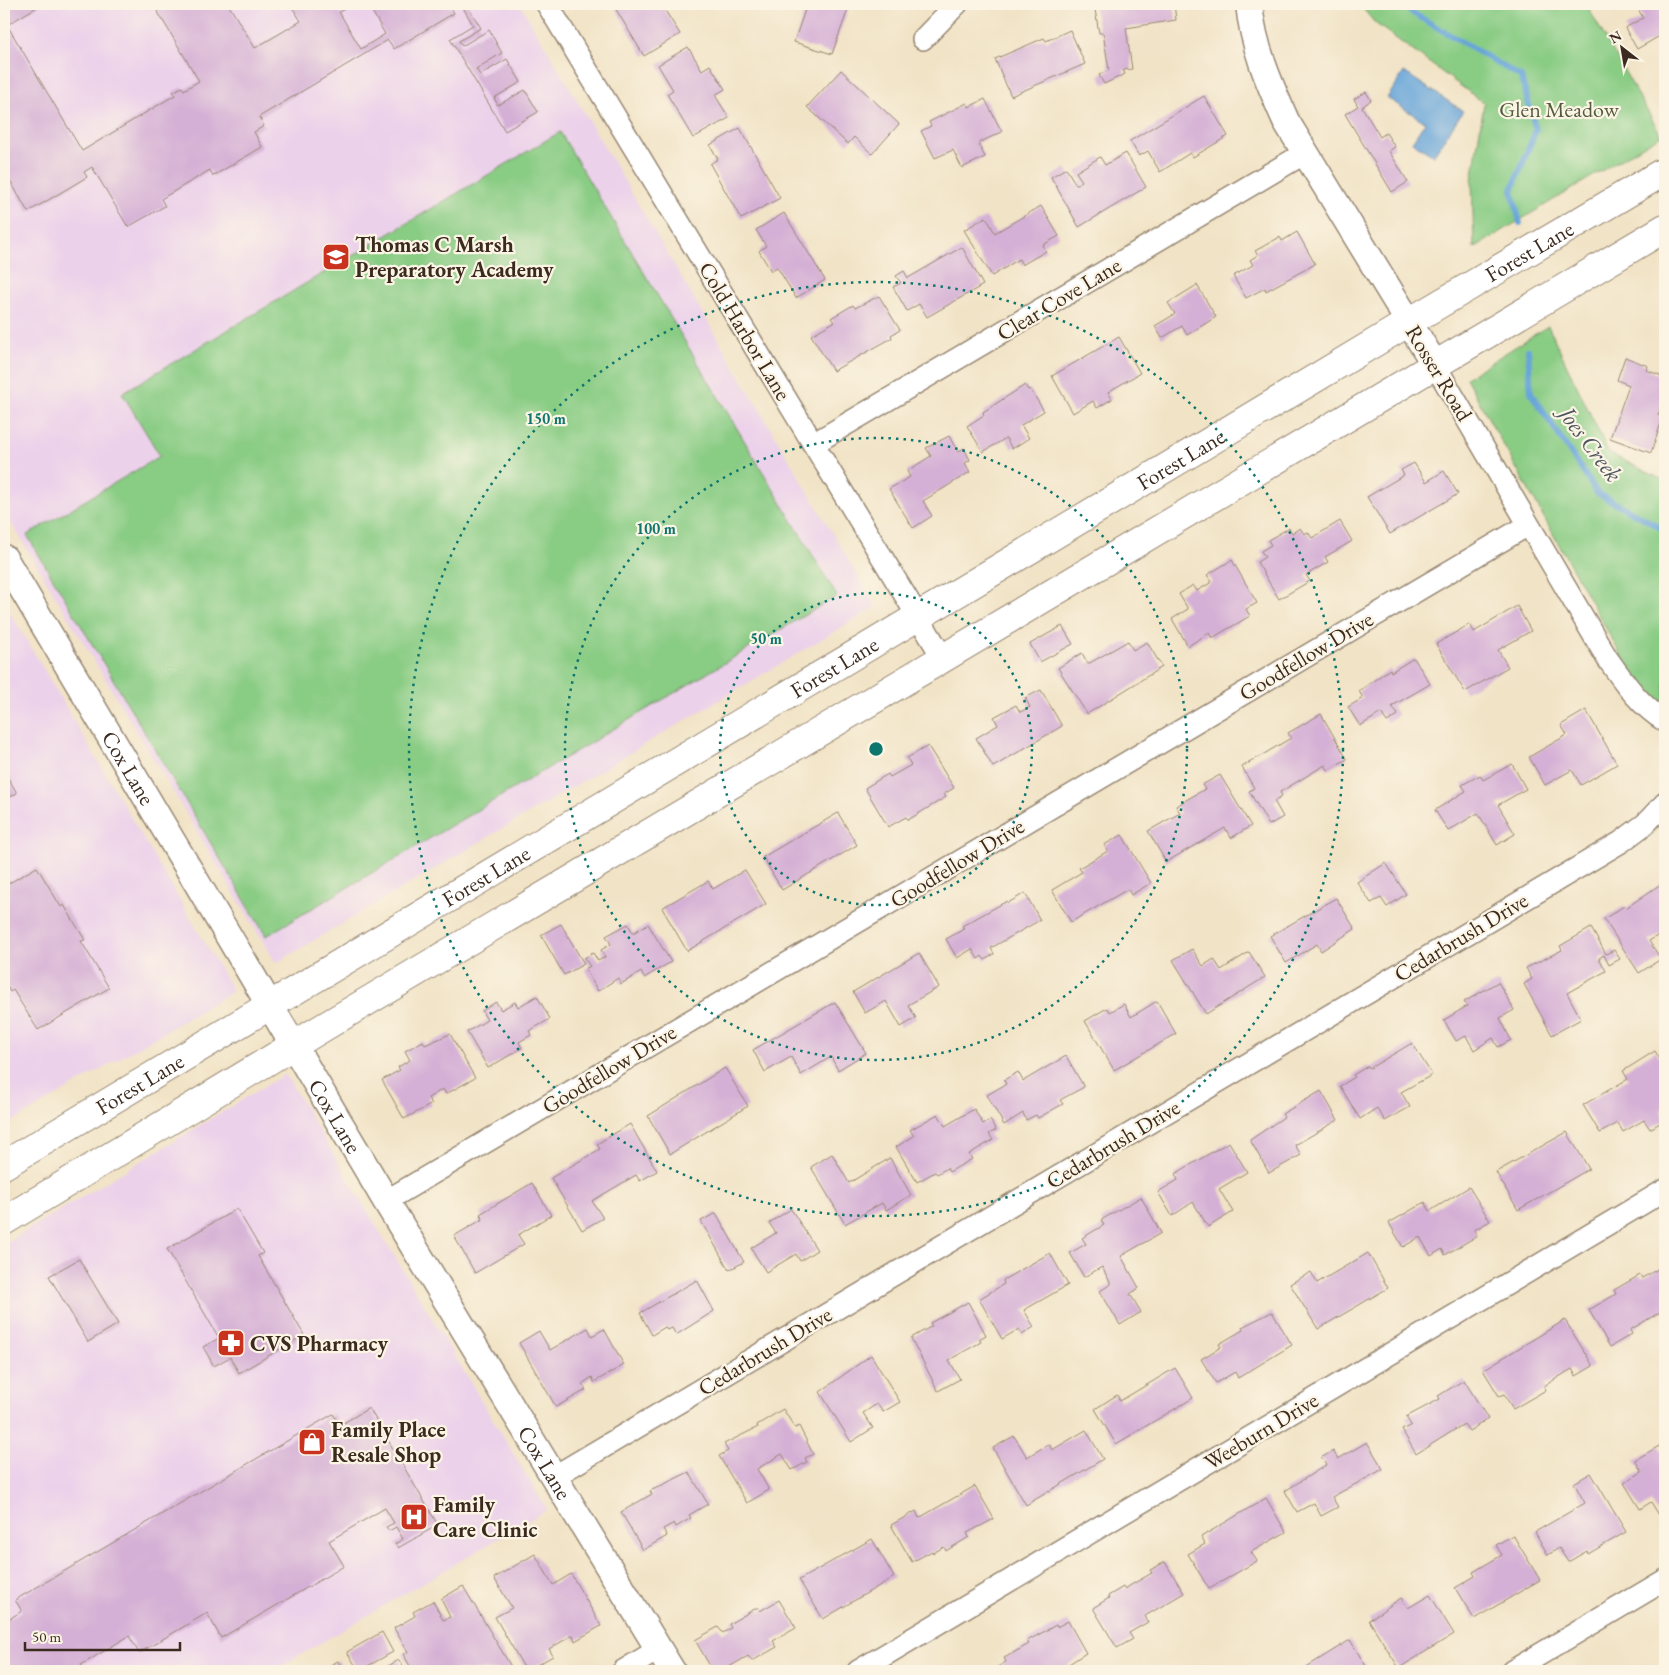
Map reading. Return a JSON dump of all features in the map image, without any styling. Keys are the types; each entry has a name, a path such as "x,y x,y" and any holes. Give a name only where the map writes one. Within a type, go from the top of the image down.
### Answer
{"main road":[{"name":"Forest Lane","path":"4,1165 1409,322 1665,171"},
{"path":"4,1221 294,1045 1665,228"}],"street":[{"name":"Cold Harbor Lane","path":"547,4 943,658"},
{"path":"922,39 957,4"},
{"name":"Rosser Road","path":"1249,4 1253,30 1266,78 1286,121 1409,322 1607,658 1628,688 1656,716 1665,722"},
{"name":"Clear Cove Lane","path":"813,444 1305,153"},
{"name":"Goodfellow Drive","path":"386,1201 1528,524"},
{"name":"Cox Lane","path":"4,558 386,1201 666,1660"},
{"name":"Cedarbrush Drive","path":"555,1476 1621,842 1665,803"},
{"name":"Weeburn Drive","path":"858,1671 1665,1190"},
{"path":"1512,1671 1665,1580"},
{"path":"623,1671 666,1660"}],"shaded area":[{"name":"Thomas C Marsh Preparatory Academy","path":"4,4 520,4 876,607 276,963 4,511"},
{"path":"4,602 233,991 4,1127"},
{"path":"285,1074 547,1510 273,1671 4,1671 4,1244"}],"green space":[{"name":"Glen Meadow","path":"1359,4 1586,4 1661,135 1474,248 1472,181 1484,103 1375,23"},
{"name":"Thomas C Marsh Preparatory Academy","path":"560,132 837,596 266,936 27,535 160,456 122,393"},
{"path":"1548,326 1609,453 1665,481 1665,705 1638,686 1466,378"}],"water":[{"path":"1404,72 1463,111 1433,156 1412,142 1425,122 1387,98"}],"building":[{"path":"4,4 42,4 7,25 82,151 175,95 173,92 182,87 184,90 199,81 153,4 228,4 255,48 301,21 290,4 354,4 339,12 361,49 385,34 370,8 378,4 449,4 454,13 394,49 388,40 259,117 264,126 254,132 262,147 213,176 210,170 161,199 165,206 128,227 92,167 84,172 87,177 28,212 4,170"},
{"path":"461,4 466,4 481,28 459,41 462,46 489,30 502,53 476,69 480,75 507,59 521,82 494,98 498,105 525,90 538,112 505,131 450,39 473,25"},
{"path":"619,4 661,4 680,34 644,56 614,6"},
{"path":"807,4 850,4 832,54 794,42"},
{"path":"1094,4 1174,4 1176,20 1126,28 1132,69 1123,70 1125,74 1104,84 1099,75 1109,70 1103,33 1099,33"},
{"path":"1665,4 1665,33 1637,49 1625,28 1643,18 1636,5"},
{"path":"1070,30 1085,64 1011,96 995,59 1044,38 1046,41"},
{"path":"688,47 702,70 710,65 725,89 715,95 729,118 693,138 667,94 673,90 658,65"},
{"path":"841,70 899,124 872,154 854,137 848,144 807,107"},
{"path":"1366,92 1371,100 1362,107 1380,137 1386,133 1395,147 1389,151 1408,182 1392,192 1345,114 1358,106 1354,99"},
{"path":"1204,96 1228,136 1193,157 1190,153 1160,172 1148,151 1139,156 1130,141"},
{"path":"985,99 1002,132 978,143 985,157 962,168 953,150 935,158 921,131 931,126 929,122 967,103 969,107"},
{"path":"740,128 780,198 741,219 710,164 718,159 710,145"},
{"path":"1126,153 1146,187 1079,227 1051,177 1066,168 1076,185 1082,181 1076,172 1100,157 1105,165"},
{"path":"1041,206 1059,236 1043,245 1046,251 1022,265 1019,259 992,276 964,230 986,217 995,233"},
{"path":"784,213 825,280 796,298 777,267 771,271 759,251 766,246 756,230"},
{"path":"1297,232 1315,264 1266,291 1265,288 1246,298 1233,276 1253,265 1250,260 1258,255 1255,251 1280,237 1282,241"},
{"path":"962,247 983,285 927,317 919,304 907,311 893,287 901,283 896,276 904,271 908,278"},
{"path":"1197,285 1216,317 1187,335 1182,326 1162,338 1155,326 1175,314 1168,303"},
{"path":"879,296 900,330 891,335 892,338 833,371 811,335 834,322 831,318 853,305 855,308"},
{"path":"1119,337 1140,373 1108,392 1112,399 1097,408 1093,401 1073,413 1052,376"},
{"path":"1625,357 1648,366 1646,370 1665,377 1661,391 1665,393 1665,396 1658,415 1663,417 1651,453 1610,438 1629,385 1617,380"},
{"path":"1025,385 1028,390 1030,389 1044,411 1021,425 1029,438 1012,449 1006,438 983,452 967,426 984,415 983,412"},
{"path":"949,436 958,452 964,448 970,460 965,463 970,472 923,501 932,516 913,528 889,489 910,477 907,471 931,456 926,448"},
{"path":"1414,463 1426,482 1444,471 1458,494 1390,534 1367,497 1404,475 1401,470"},
{"path":"1340,521 1352,541 1325,557 1328,562 1306,575 1310,581 1279,599 1257,562 1265,557 1261,551 1271,545 1268,540 1289,528 1292,533 1300,528 1304,534 1308,532 1312,538"},
{"path":"1232,560 1257,603 1246,609 1250,616 1212,638 1209,633 1188,646 1172,619 1188,609 1179,594 1193,585 1197,591 1212,582 1207,575"},
{"path":"1517,606 1531,631 1498,650 1508,667 1465,692 1436,644 1470,624 1474,632"},
{"path":"1062,626 1073,644 1040,662 1030,644"},
{"path":"1128,641 1133,650 1147,642 1162,667 1087,714 1058,668 1082,653 1088,664"},
{"path":"1414,658 1430,684 1392,706 1398,715 1387,722 1381,713 1360,726 1348,707 1363,698 1359,691 1390,669 1391,672"},
{"path":"1041,690 1062,726 993,767 976,738 998,725 994,717 1016,705 1020,712 1030,707 1025,698"},
{"path":"1586,710 1617,764 1581,785 1572,770 1545,785 1529,757 1567,735 1561,725"},
{"path":"1321,714 1347,759 1328,770 1325,765 1280,792 1282,796 1274,801 1283,817 1269,825 1249,791 1254,788 1242,767 1291,738 1288,733"},
{"path":"928,746 954,788 944,794 946,797 908,820 906,817 888,827 865,788 888,774 890,777 911,765 907,758"},
{"path":"1512,764 1526,789 1498,805 1515,834 1497,845 1478,813 1448,831 1435,810 1466,791 1462,785 1480,775 1483,780"},
{"path":"4,771 17,793 4,801"},
{"path":"1220,775 1251,826 1231,838 1225,828 1166,862 1148,831 1180,813 1176,806 1205,789 1202,785"},
{"path":"838,813 857,845 782,890 763,857"},
{"path":"1122,835 1151,883 1131,895 1128,889 1071,922 1052,890 1082,872 1079,868 1108,851 1104,845"},
{"path":"1386,863 1406,894 1387,907 1381,898 1371,903 1357,882"},
{"path":"37,867 61,907 64,905 85,940 81,941 109,988 38,1030 13,990 10,992 4,981 4,886"},
{"path":"745,870 766,904 687,951 662,908 708,881 713,889"},
{"path":"1665,881 1665,931 1649,941 1661,959 1639,973 1604,919 1624,906 1626,908"},
{"path":"1025,893 1040,920 991,948 994,954 985,960 982,956 978,959 972,949 957,958 946,939 964,929 962,926"},
{"path":"1336,898 1355,929 1321,951 1317,944 1286,963 1270,936"},
{"path":"561,924 584,964 564,975 541,935"},
{"path":"628,924 633,933 648,924 671,962 644,978 641,972 621,984 618,978 598,991 585,969 590,966 584,958 593,953 598,961 605,957 601,950 611,944 606,936"},
{"path":"1591,928 1606,954 1614,950 1620,959 1609,965 1604,955 1599,958 1606,971 1567,993 1581,1019 1552,1035 1524,984 1532,979 1526,968 1562,950 1560,946"},
{"path":"1192,949 1203,966 1214,959 1221,970 1249,952 1265,977 1206,1014 1173,960"},
{"path":"919,953 939,987 908,1005 916,1018 901,1027 886,1001 865,1013 853,992"},
{"path":"1498,982 1514,1010 1500,1018 1511,1040 1498,1047 1493,1038 1474,1050 1466,1036 1456,1041 1444,1020 1467,1006 1464,1002"},
{"path":"537,996 550,1019 529,1031 531,1035 519,1042 522,1048 488,1068 467,1032 487,1020 482,1011 496,1002 501,1010 515,1002 518,1007"},
{"path":"1157,1001 1176,1034 1114,1070 1085,1021 1107,1008 1110,1012 1124,1004 1131,1017"},
{"path":"835,1002 866,1053 838,1070 831,1057 801,1075 791,1057 765,1072 753,1050"},
{"path":"450,1034 475,1078 446,1094 443,1089 428,1098 432,1104 404,1119 382,1080 400,1070 398,1067 410,1060 405,1051 423,1041 425,1045"},
{"path":"1412,1043 1432,1075 1401,1092 1410,1107 1385,1121 1377,1108 1360,1119 1340,1086 1368,1066 1370,1068"},
{"path":"1655,1051 1665,1068 1665,1107 1661,1110 1665,1120 1650,1129 1644,1120 1623,1132 1618,1123 1600,1133 1583,1105 1628,1079 1623,1071"},
{"path":"1066,1056 1084,1087 1060,1100 1063,1104 1038,1118 1036,1115 1026,1120 1023,1113 1004,1125 987,1095 1006,1084 1004,1080 1018,1072 1023,1081"},
{"path":"725,1068 748,1106 670,1154 648,1116"},
{"path":"1321,1091 1338,1120 1295,1145 1301,1155 1269,1173 1250,1140 1284,1117 1282,1114"},
{"path":"974,1109 983,1124 990,1120 996,1130 989,1134 993,1140 969,1154 972,1159 949,1172 947,1168 917,1182 896,1147 914,1136 910,1130 938,1114 945,1126"},
{"path":"630,1124 657,1171 640,1181 636,1175 592,1201 603,1218 582,1230 551,1178 600,1149 597,1144"},
{"path":"1567,1132 1589,1169 1518,1210 1496,1172"},
{"path":"1229,1142 1247,1172 1219,1189 1233,1212 1208,1227 1193,1202 1172,1216 1158,1192 1178,1180 1175,1174"},
{"path":"832,1154 849,1183 890,1158 911,1195 886,1210 882,1203 845,1224 811,1167"},
{"path":"532,1183 551,1215 518,1235 524,1244 475,1273 454,1236 483,1219 480,1214"},
{"path":"1469,1187 1490,1221 1474,1230 1477,1236 1445,1255 1442,1249 1431,1256 1420,1237 1403,1247 1389,1223 1425,1202 1430,1211"},
{"path":"1141,1197 1161,1233 1121,1256 1139,1288 1130,1294 1141,1312 1120,1325 1100,1291 1111,1284 1102,1267 1084,1277 1070,1253 1086,1244 1082,1238 1104,1225 1101,1220"},
{"name":"CVS Pharmacy","path":"237,1209 263,1253 258,1256 304,1335 239,1373 230,1357 214,1366 203,1347 219,1338 167,1249"},
{"path":"791,1209 817,1250 800,1261 796,1254 766,1272 751,1248 776,1233 769,1223"},
{"path":"716,1213 744,1262 729,1270 701,1221"},
{"path":"1050,1253 1068,1285 1024,1310 1034,1327 1022,1335 1019,1329 1002,1339 979,1299 1004,1284 1003,1280"},
{"path":"1368,1253 1388,1288 1318,1329 1290,1284 1311,1272 1317,1283"},
{"path":"79,1259 118,1324 88,1342 49,1276"},
{"path":"1665,1265 1665,1309 1630,1330 1632,1334 1610,1347 1589,1310 1616,1294 1614,1290 1640,1275 1642,1278"},
{"path":"697,1280 714,1311 676,1335 672,1328 667,1330 665,1327 652,1335 640,1313"},
{"path":"968,1302 986,1335 979,1339 981,1342 949,1360 960,1379 938,1391 911,1338 932,1326 930,1323"},
{"path":"1272,1312 1292,1345 1238,1378 1235,1372 1216,1383 1201,1359 1221,1347 1219,1344 1243,1330 1242,1327"},
{"path":"1565,1320 1593,1366 1576,1376 1572,1369 1544,1386 1546,1390 1513,1409 1504,1394 1499,1396 1483,1370"},
{"path":"588,1328 592,1336 604,1329 624,1365 594,1382 592,1377 582,1384 586,1390 556,1407 519,1343 539,1331 550,1350"},
{"path":"871,1355 900,1402 883,1412 877,1404 863,1413 873,1428 851,1442 820,1392"},
{"path":"1175,1368 1193,1398 1116,1444 1095,1409 1117,1395 1120,1401"},
{"path":"1464,1380 1488,1419 1469,1431 1464,1424 1416,1454 1402,1430 1411,1425 1406,1417 1440,1399 1438,1396"},
{"path":"369,1408 438,1525 398,1548 395,1544 403,1539 396,1527 389,1531 386,1527 394,1523 385,1508 329,1541 344,1566 221,1638 207,1613 139,1653 129,1636 81,1665 85,1671 4,1671 4,1622 22,1611 15,1600 333,1414 340,1425"},
{"path":"783,1409 795,1428 799,1426 813,1454 805,1458 807,1462 792,1470 782,1454 757,1469 769,1490 747,1503 719,1456 728,1451 724,1444 758,1427 757,1425"},
{"path":"1086,1430 1103,1459 1026,1505 993,1448 1014,1436 1027,1457 1049,1444 1052,1450"},
{"path":"1367,1442 1383,1469 1332,1497 1338,1507 1321,1516 1314,1503 1297,1512 1285,1491 1326,1465 1321,1458 1333,1451 1338,1459"},
{"path":"1659,1446 1665,1457 1665,1511 1659,1515 1651,1502 1640,1509 1624,1483 1642,1472 1635,1460"},
{"path":"689,1472 708,1504 689,1515 691,1518 676,1527 674,1523 663,1529 667,1536 643,1550 621,1512 652,1494 650,1491"},
{"path":"1591,1473 1626,1532 1588,1554 1587,1551 1568,1562 1559,1548 1548,1555 1535,1532 1585,1503 1574,1483"},
{"path":"975,1486 994,1519 967,1533 969,1537 946,1551 944,1547 912,1562 891,1525 916,1511 919,1518"},
{"path":"1266,1498 1286,1532 1251,1552 1257,1561 1209,1589 1188,1554 1205,1544 1201,1537"},
{"path":"1513,1535 1540,1580 1474,1619 1455,1588 1475,1576 1473,1572 1502,1555 1496,1545"},
{"path":"872,1539 894,1577 823,1619 799,1580"},
{"path":"535,1554 553,1585 571,1574 601,1626 575,1641 573,1635 549,1649 553,1656 526,1671 495,1617 512,1608 494,1578"},
{"path":"1165,1562 1184,1593 1145,1616 1148,1622 1129,1633 1133,1639 1117,1648 1093,1608 1123,1587 1124,1589 1152,1573 1150,1570"},
{"path":"463,1586 513,1670 413,1671 403,1654 408,1652 394,1628 415,1616 413,1612 433,1601 443,1620 450,1617 441,1599"},
{"path":"1430,1595 1454,1634 1399,1668 1369,1620 1401,1598 1408,1608"},
{"path":"779,1600 796,1628 773,1641 777,1647 752,1661 748,1656 722,1671 713,1671 695,1640 718,1627 723,1633 731,1628 729,1624 758,1607 760,1611"},
{"path":"1068,1621 1086,1653 1061,1669 1062,1671 990,1671 1006,1662 1004,1658 1029,1644 1027,1641 1056,1625 1057,1627"},
{"path":"382,1632 393,1652 359,1671 347,1652"},
{"path":"1350,1640 1369,1671 1300,1671"},
{"path":"399,1660 406,1671 379,1671"},
{"path":"338,1661 344,1671 320,1671"},
{"path":"1665,1663 1665,1671 1652,1671"}],"waterway":[{"name":"Joes Creek","path":"1401,4 1406,9 1521,77 1536,130 1512,190 1520,223"},
{"name":"Joes Creek","path":"1528,350 1531,393 1597,493 1665,530"}],"place":[{"name":"Thomas C Marsh Preparatory Academy","path":"336,257"},
{"name":"CVS Pharmacy","path":"231,1343"},
{"name":"Family Place Resale Shop","path":"312,1442"},
{"name":"Family Care Clinic","path":"414,1517"}]}
